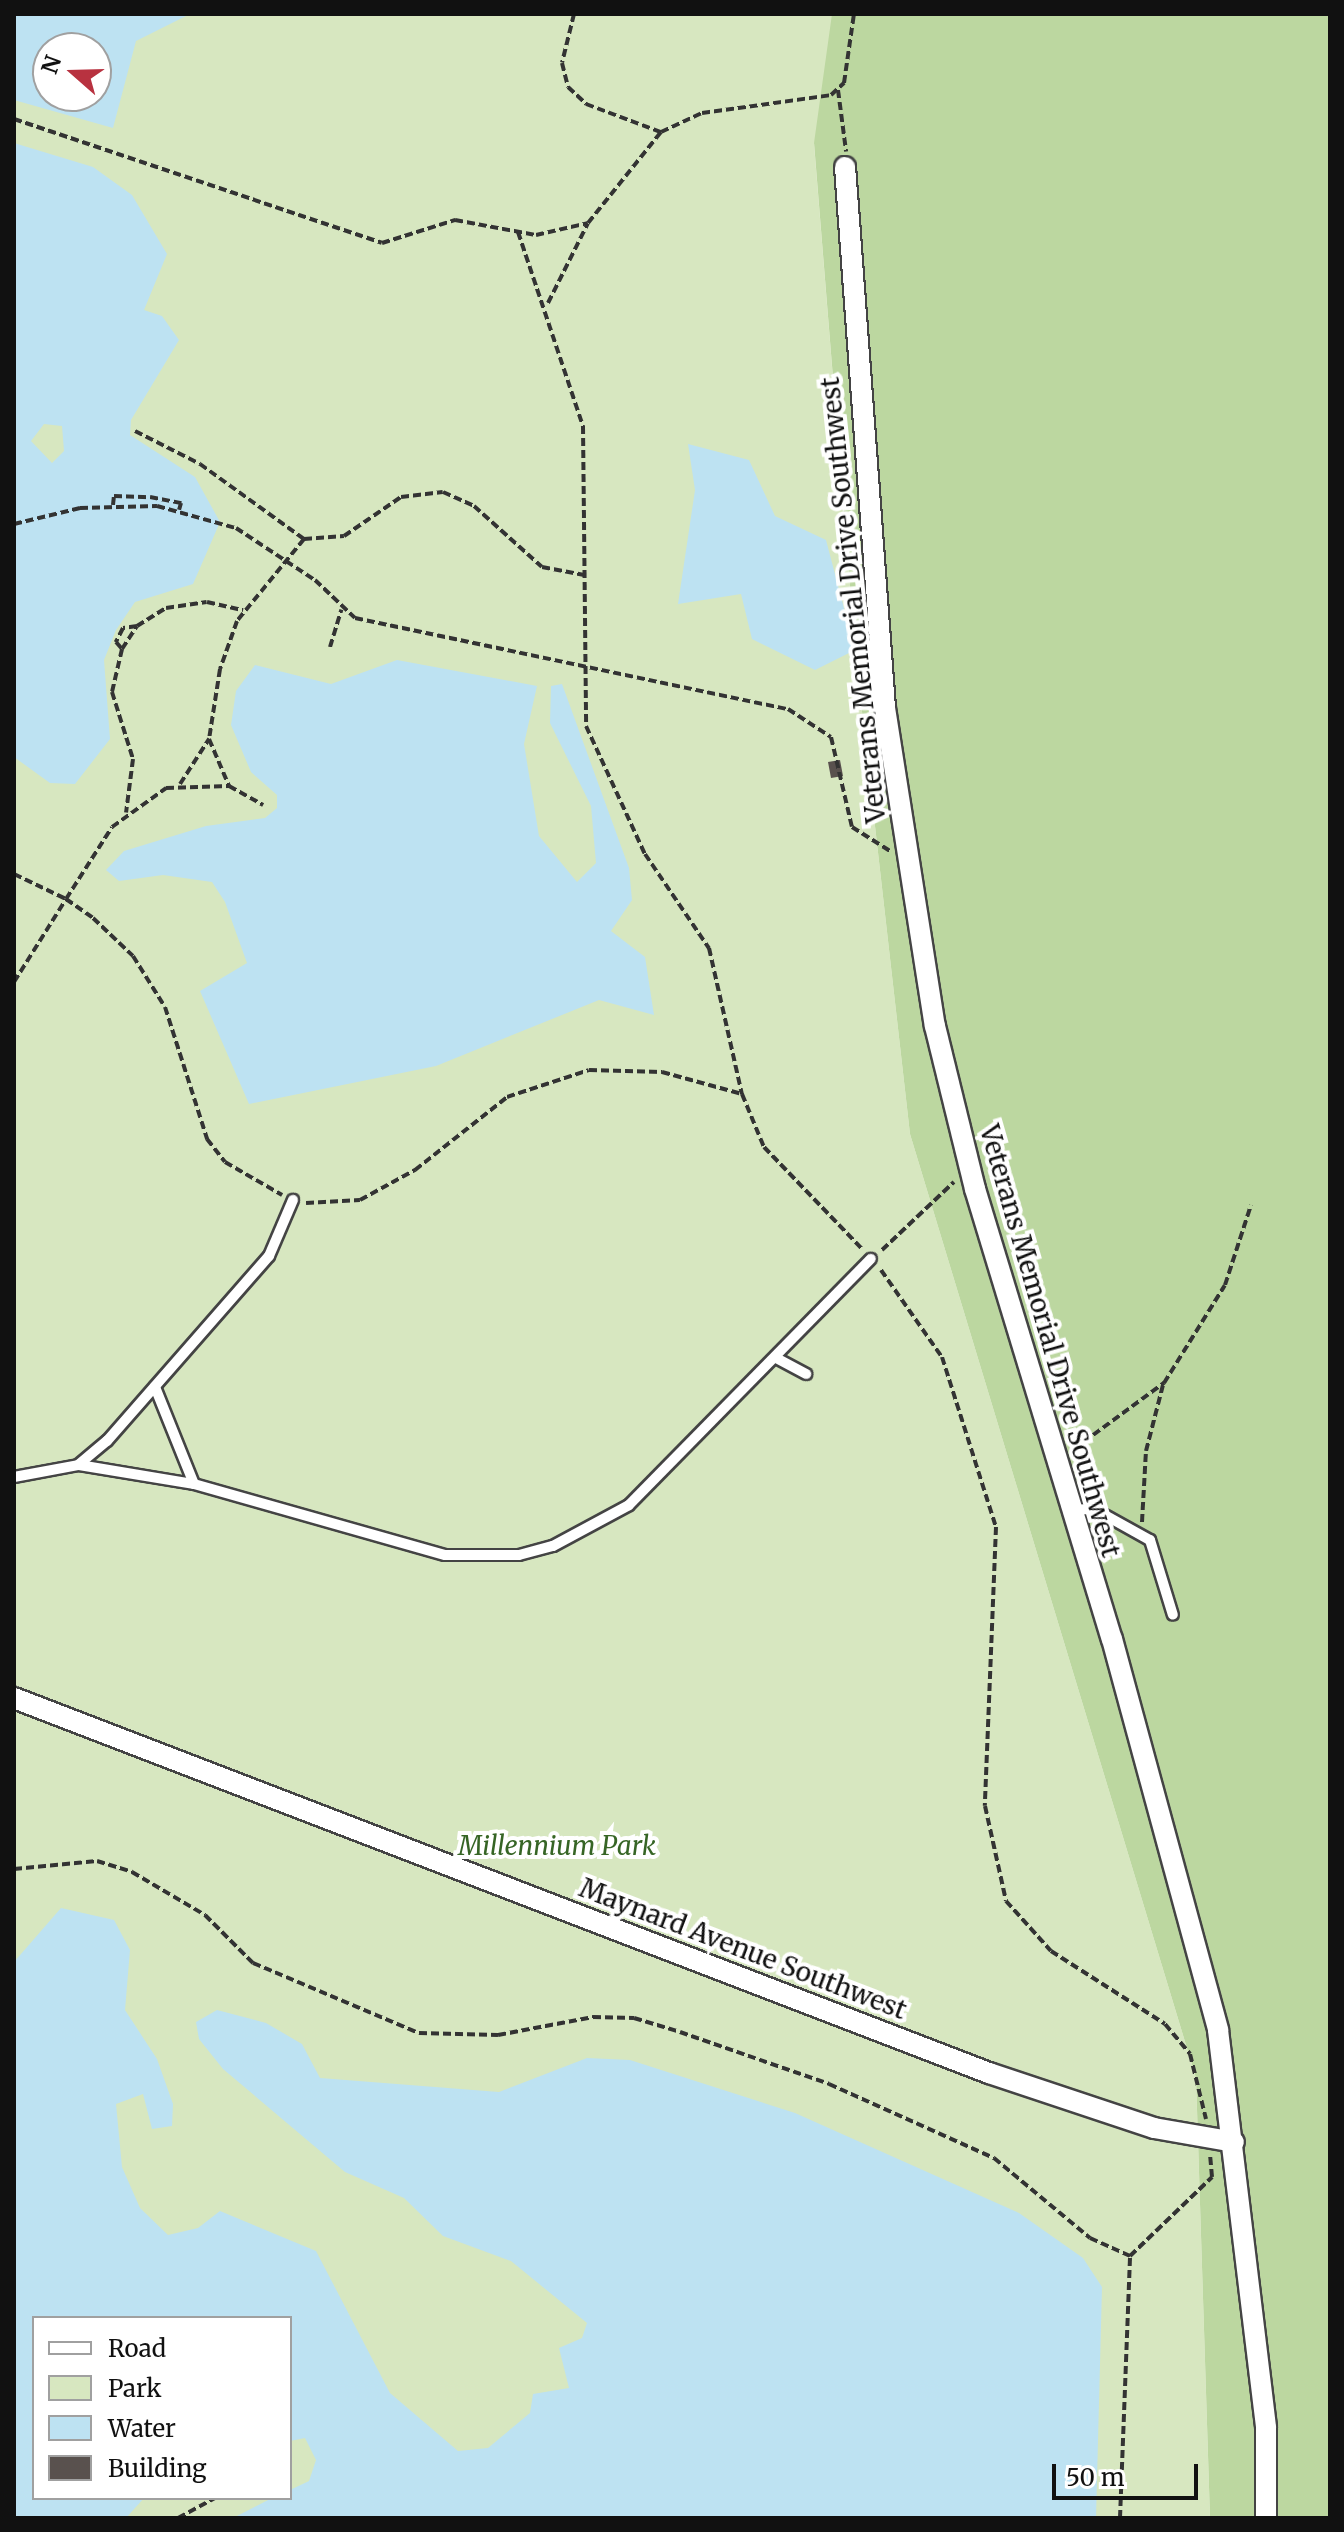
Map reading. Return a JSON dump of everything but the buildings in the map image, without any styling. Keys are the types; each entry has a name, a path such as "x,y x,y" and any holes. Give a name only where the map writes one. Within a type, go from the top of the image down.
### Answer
{"street":[{"name":"Veterans Memorial Drive Southwest","path":"845,167 885,708 905,855 935,1026 971,1173 1054,1460 1140,1734 1218,2030 1234,2142 1266,2428 1266,2518"},
{"name":"Maynard Avenue Southwest","path":"14,1698 989,2073 1154,2128 1234,2142"}],"lane":[{"path":"78,1465 155,1387 269,1256 293,1200"},
{"path":"14,1477 78,1465 194,1484 445,1555 519,1555 581,1535 629,1505 778,1359 871,1259"},
{"path":"778,1359 806,1374"},
{"path":"155,1387 194,1484"},
{"path":"1070,1510 1094,1509 1150,1540 1173,1615"}],"path":[{"path":"574,14 562,63 568,87 586,104 661,132"},
{"path":"845,167 838,90 854,14"},
{"path":"518,232 547,304 588,223 661,132 702,113 838,90"},
{"path":"14,119 382,243 455,220 518,232 556,235 588,223"},
{"path":"135,431 214,473 304,539 344,536 401,497 443,492 474,506 542,567 585,575"},
{"path":"14,524 113,505 179,510 236,528 315,580 341,610 725,691 807,718 841,755 852,827 905,855"},
{"path":"178,786 209,739 220,669 243,610 304,539"},
{"path":"122,649 116,642 123,628 137,626 180,604 243,610"},
{"path":"330,647 341,610"},
{"path":"14,982 66,899 126,813 133,759 112,692 122,649 137,626"},
{"path":"209,739 229,786"},
{"path":"126,813 178,786 229,786 263,805"},
{"path":"14,874 66,899 133,956 165,1007 207,1139 225,1162 293,1200 360,1200 415,1170 507,1097 589,1070 662,1072 742,1094"},
{"path":"871,1259 971,1173"},
{"path":"1141,1534 1146,1451 1164,1383 1225,1285 1251,1205"},
{"path":"1054,1460 1164,1383"},
{"path":"14,1869 97,1861 132,1872 205,1915 253,1963 419,2033 498,2035 593,2017 680,2032 829,2084 994,2158 1090,2238 1130,2256"},
{"path":"1120,2518 1130,2256 1212,2177"},
{"path":"178,2518 211,2500"}],"green space":[{"name":"Millennium Park","path":"14,14 1330,14 814,144 855,650 910,1134 1196,2078 1210,2518 14,2518"},
{"path":"832,14 1330,14 1330,2518 1210,2518 1196,2078 910,1134 855,650 814,143"}],"water":[{"path":"14,14 190,14 136,41 113,128 56,112 112,112 112,32 32,32 32,105 14,100"},
{"path":"14,143 93,167 132,195 167,254 144,310 162,316 179,340 131,420 130,435 195,477 220,522 193,584 135,602 116,630 104,660 110,739 75,784 50,783 14,757","holes":["44,424 62,426 64,451 52,463 31,441"]},
{"path":"688,444 749,460 775,516 826,540 855,650 815,670 752,639 741,594 678,604 695,490"},
{"path":"397,660 537,686 524,744 539,836 577,882 596,863 591,806 550,723 551,686 562,684 629,868 632,900 611,931 645,957 654,1015 599,1000 436,1066 249,1104 200,991 247,963 225,902 212,882 163,875 119,881 106,870 124,851 206,826 265,818 277,808 277,795 251,772 231,725 236,691 255,665 331,684"},
{"path":"61,1908 114,1920 130,1950 125,2010 157,2059 173,2104 172,2126 152,2129 143,2094 116,2104 122,2167 140,2208 168,2235 198,2228 220,2211 316,2251 390,2393 458,2451 488,2448 530,2413 533,2394 569,2388 559,2348 582,2338 587,2323 511,2261 443,2236 404,2198 345,2172 223,2069 199,2039 196,2022 217,2010 266,2023 302,2044 320,2078 499,2092 587,2058 630,2060 795,2113 1019,2213 1083,2258 1102,2287 1096,2518 233,2518 268,2500 292,2500 292,2489 309,2481 316,2460 305,2438 292,2441 292,2316 32,2316 32,2500 142,2500 126,2518 14,2518 14,1962"}]}
